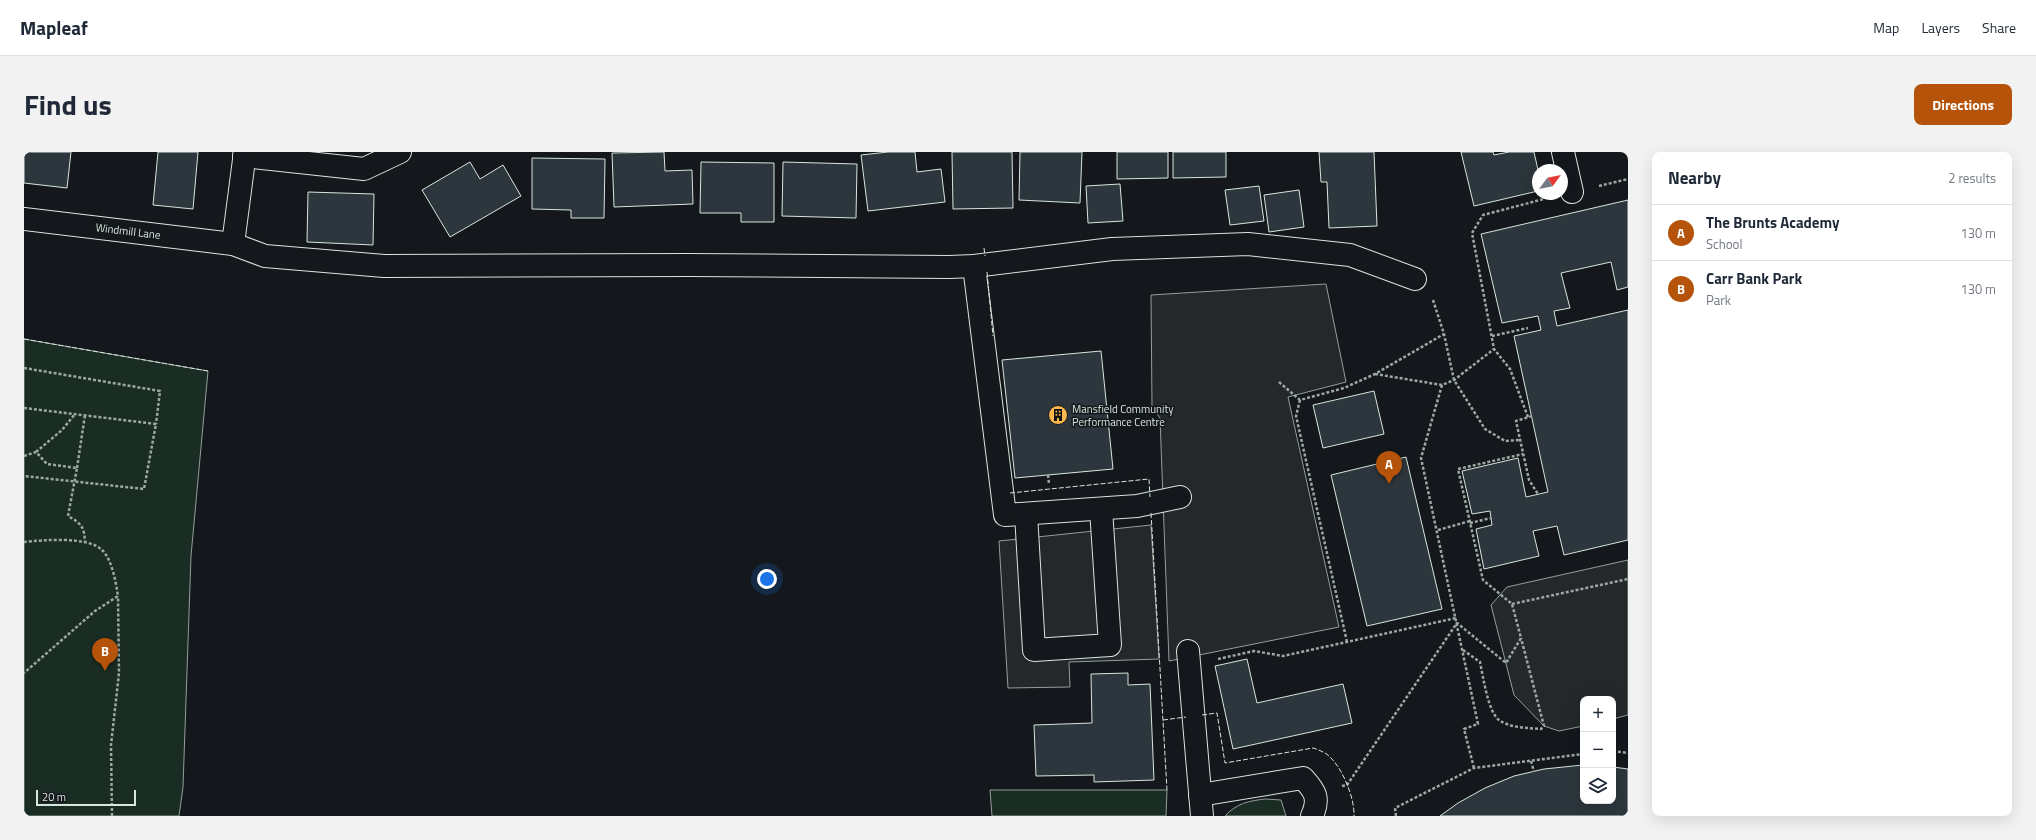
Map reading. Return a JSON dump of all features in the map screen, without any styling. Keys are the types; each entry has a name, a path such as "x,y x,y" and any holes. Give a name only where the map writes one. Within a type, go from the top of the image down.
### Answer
{"street":[{"path":"233,244 244,154 364,169 400,152"},
{"path":"1563,152 1572,192"},
{"name":"Windmill Lane","path":"24,219 233,244 265,256 384,266 974,266 1112,249 1248,244 1350,256 1415,279"},
{"path":"974,266 1005,515 1137,506 1180,497"},
{"path":"1026,514 1034,650 1110,645 1101,509"},
{"path":"1189,658 1201,806 1303,778 1314,790 1316,807 1312,816"}],"path":[{"path":"1538,494 1529,480 1516,421 1530,417 1510,369 1494,349 1472,233 1483,215 1628,179"},
{"path":"1415,279 1431,294 1444,334 1454,380 1485,429 1505,441 1520,440"},
{"path":"1492,336 1528,328"},
{"path":"1300,400 1344,388 1375,374 1444,334"},
{"path":"1375,374 1442,385 1454,380 1494,349"},
{"path":"24,368 160,391 156,424 144,490 24,476"},
{"path":"1279,382 1300,400"},
{"path":"1442,385 1421,458 1438,530 1478,724 1464,728 1474,768"},
{"path":"1300,400 1296,416 1347,642"},
{"path":"24,408 156,424"},
{"path":"24,456 36,452 62,430 75,414"},
{"path":"85,415 75,482 68,516 77,521 84,529 86,542"},
{"path":"36,452 47,464 77,468"},
{"path":"1462,649 1480,662 1492,710 1499,720 1511,725 1541,729 1544,726 1512,604 1483,580 1458,469 1523,454"},
{"path":"1438,530 1491,518"},
{"path":"24,542 44,540 86,542 102,550 115,575 118,596 119,672 112,745 112,816"},
{"path":"1512,604 1628,579"},
{"path":"24,673 95,611 118,596"},
{"path":"1189,658 1254,651 1283,656 1456,618"},
{"path":"1457,624 1506,663 1521,638"},
{"path":"1340,786 1347,785 1457,624"},
{"path":"1616,751 1628,753"},
{"path":"1396,816 1395,808 1474,768 1580,754"},
{"path":"1531,761 1534,772"}],"green space":[{"path":"24,339 208,371 191,556 183,787 179,816 24,816"},
{"path":"990,790 1167,790 1166,816 992,816"},
{"path":"1265,799 1281,800 1286,816 1225,816 1239,805"}],"shaded area":[{"path":"1326,284 1346,382 1288,397 1339,627 1169,661 1160,418 1152,407 1151,295"},
{"path":"1151,525 1159,659 1069,662 1070,687 1008,688 999,541"},
{"path":"1628,560 1628,715 1616,718 1616,696 1580,696 1580,727 1559,731 1544,726 1514,695 1491,605 1507,587"}],"building":[{"path":"24,152 71,152 67,188 24,183"},
{"path":"158,152 198,152 193,209 153,205"},
{"path":"664,152 665,171 692,170 693,204 614,207 612,153"},
{"path":"888,152 915,152 917,172 941,169 945,202 868,211 861,155"},
{"path":"952,152 1012,152 1013,208 953,209"},
{"path":"1020,152 1082,152 1080,203 1019,200"},
{"path":"1117,152 1168,152 1168,178 1117,179"},
{"path":"1173,152 1226,152 1226,177 1173,178"},
{"path":"1319,152 1374,152 1377,226 1329,228 1327,182 1321,182"},
{"path":"1461,152 1493,152 1494,155 1509,152 1534,152 1537,164 1532,164 1532,192 1474,206"},
{"path":"532,158 605,159 604,218 571,218 571,210 532,209"},
{"path":"470,162 480,179 503,165 521,196 450,237 422,190"},
{"path":"701,162 774,163 774,222 741,222 741,213 700,213"},
{"path":"783,162 857,164 856,218 782,216"},
{"path":"1120,184 1123,221 1088,223 1086,186"},
{"path":"1259,186 1264,221 1230,225 1225,190"},
{"path":"1299,190 1304,227 1269,232 1264,195"},
{"path":"308,192 374,194 373,245 307,242"},
{"path":"1628,200 1628,287 1617,290 1611,262 1561,273 1570,308 1554,311 1557,326 1628,310 1628,540 1564,555 1557,526 1533,531 1539,556 1484,569 1476,529 1492,525 1490,511 1472,514 1462,471 1518,458 1526,497 1548,492 1514,336 1541,330 1538,316 1502,323 1481,234"},
{"name":"Mansfield Community Performance Centre","path":"1101,351 1113,469 1015,478 1002,360"},
{"path":"1374,391 1384,434 1323,448 1313,405"},
{"path":"1406,457 1442,609 1367,626 1331,475"},
{"path":"1247,659 1257,703 1343,684 1352,723 1233,749 1215,666"},
{"path":"1128,673 1128,685 1150,684 1154,780 1094,782 1094,775 1036,776 1034,725 1092,723 1091,674"},
{"path":"1580,765 1580,804 1616,804 1616,767 1628,769 1628,816 1440,816 1458,803 1485,788 1514,776 1544,769"}],"fence":[{"path":"984,248 985,256"},
{"path":"987,272 993,336"},
{"path":"24,339 208,371"},
{"path":"1010,493 1149,479 1150,497"},
{"path":"1151,513 1167,790"},
{"path":"1202,715 1217,713 1225,763 1313,748 1325,753 1331,758 1346,782 1352,800 1354,816"},
{"path":"1163,720 1186,717"}],"place":[{"name":"Mansfield Community Performance Centre","path":"1058,415"},
{"name":"The Brunts Academy","path":"1389,484"},
{"name":"Carr Bank Park","path":"105,671"}]}
